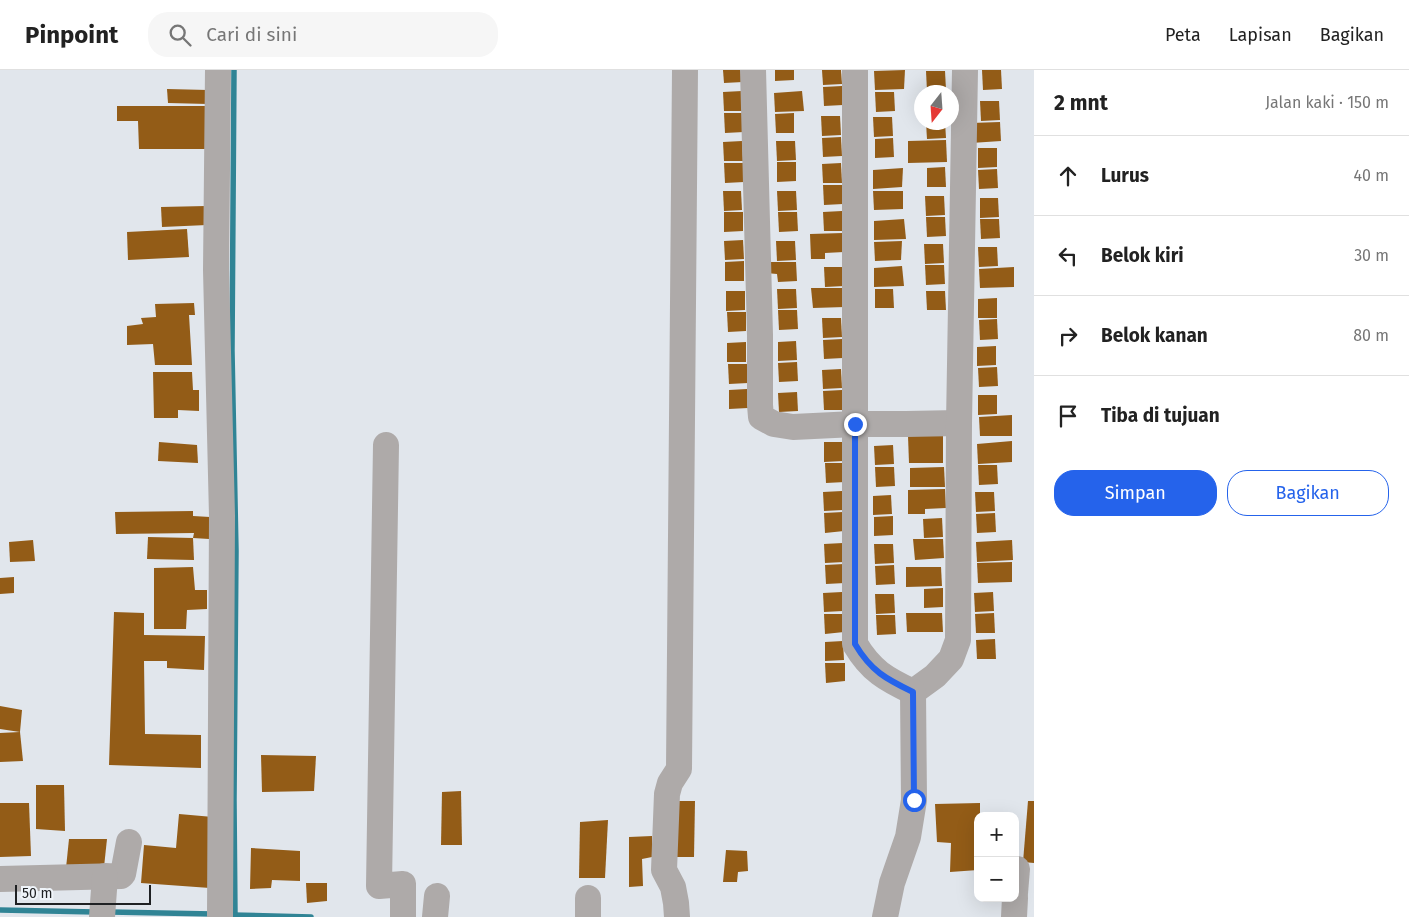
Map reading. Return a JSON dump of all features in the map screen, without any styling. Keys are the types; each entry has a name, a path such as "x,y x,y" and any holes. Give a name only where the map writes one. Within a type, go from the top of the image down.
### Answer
{"street":[{"path":"218,70 216,270 222,516 220,917"},
{"path":"676,910 672,887 664,870 667,794 670,783 679,769 685,70"},
{"path":"754,70 761,417 774,424 793,427 959,422"},
{"path":"855,70 855,644 864,660 887,679 913,692"},
{"path":"913,692 935,676 951,659 958,640 959,422 965,70"},
{"path":"386,445 379,886 403,884 403,917"},
{"path":"886,910 892,883 908,837 914,800 913,692"},
{"path":"0,879 105,881 123,874 129,842"},
{"path":"102,917 105,881"}],"building":[{"path":"723,70 742,70 743,82 724,83"},
{"path":"775,70 794,70 794,80 775,81"},
{"path":"822,70 841,70 842,84 823,85"},
{"path":"905,70 904,89 875,90 874,71"},
{"path":"982,70 1001,70 1002,89 983,90"},
{"path":"926,71 945,71 946,85 927,85"},
{"path":"842,86 843,105 824,106 823,87"},
{"path":"167,89 208,90 208,104 168,103"},
{"path":"742,91 743,111 724,111 723,92"},
{"path":"802,91 804,111 775,112 774,93"},
{"path":"875,92 894,92 895,111 876,112"},
{"path":"980,101 999,101 1000,120 981,121"},
{"path":"117,106 210,106 210,149 139,149 138,121 117,121"},
{"path":"724,113 743,113 744,132 725,133"},
{"path":"794,113 794,133 776,133 775,114"},
{"path":"821,116 840,116 841,135 822,136"},
{"path":"873,117 892,117 893,136 874,137"},
{"path":"1000,122 1001,141 971,143 971,123"},
{"path":"926,130 946,130 946,138 927,139"},
{"path":"841,137 842,156 823,157 822,138"},
{"path":"893,138 894,157 875,158 875,139"},
{"path":"946,140 947,162 908,163 908,141"},
{"path":"742,141 743,161 724,161 723,142"},
{"path":"776,141 795,141 796,160 777,161"},
{"path":"978,148 997,148 997,167 978,168"},
{"path":"777,162 796,162 796,181 777,182"},
{"path":"724,163 743,163 744,182 725,183"},
{"path":"841,163 842,183 823,183 822,164"},
{"path":"945,167 946,187 927,187 927,168"},
{"path":"903,168 902,187 873,189 873,170"},
{"path":"997,169 998,188 979,189 978,170"},
{"path":"823,185 842,185 843,204 824,205"},
{"path":"723,191 741,191 742,210 724,211"},
{"path":"777,191 796,191 797,210 778,211"},
{"path":"873,191 903,191 903,209 874,210"},
{"path":"925,196 944,196 945,215 926,216"},
{"path":"980,198 998,198 999,217 980,218"},
{"path":"206,206 207,225 162,227 161,207"},
{"path":"842,211 843,231 824,231 823,212"},
{"path":"724,212 743,212 743,231 724,232"},
{"path":"778,212 797,212 798,231 779,232"},
{"path":"926,217 945,217 946,236 927,237"},
{"path":"904,219 906,239 874,240 874,221"},
{"path":"980,219 999,219 1000,238 981,239"},
{"path":"187,229 189,257 128,260 127,232"},
{"path":"843,233 844,252 825,253 825,259 811,259 810,234"},
{"path":"743,240 744,259 725,260 724,241"},
{"path":"776,241 795,241 796,260 777,261"},
{"path":"902,241 901,260 875,261 874,242"},
{"path":"924,244 943,244 944,263 925,264"},
{"path":"978,247 997,247 998,266 979,267"},
{"path":"744,261 744,281 725,281 725,262"},
{"path":"766,262 796,262 797,281 778,282 777,274 766,273"},
{"path":"925,265 944,265 945,284 926,285"},
{"path":"902,266 904,286 874,287 874,268"},
{"path":"824,267 843,267 844,286 825,287"},
{"path":"1014,267 1014,287 980,288 979,269"},
{"path":"811,288 844,288 845,307 813,308"},
{"path":"777,289 796,289 797,308 778,309"},
{"path":"875,289 893,289 894,308 875,308"},
{"path":"726,291 745,291 745,310 726,311"},
{"path":"926,291 945,291 946,310 927,310"},
{"path":"997,298 997,318 978,318 978,299"},
{"path":"194,303 195,315 189,315 192,365 155,365 153,344 127,345 127,326 143,324 141,318 156,317 155,304"},
{"path":"778,310 797,310 798,329 779,330"},
{"path":"727,312 746,312 746,331 728,332"},
{"path":"822,318 841,318 842,337 823,338"},
{"path":"997,319 998,339 980,340 979,320"},
{"path":"842,339 843,358 824,359 823,340"},
{"path":"796,341 797,360 778,361 778,342"},
{"path":"746,342 746,362 727,362 727,343"},
{"path":"996,346 996,365 977,366 977,347"},
{"path":"797,362 798,381 779,382 778,363"},
{"path":"728,364 747,364 748,383 729,384"},
{"path":"997,367 998,386 979,387 978,368"},
{"path":"841,369 842,388 823,389 822,370"},
{"path":"153,372 192,372 193,390 199,390 199,411 178,410 178,418 154,418"},
{"path":"747,389 748,408 729,409 729,390"},
{"path":"842,390 843,410 824,410 823,391"},
{"path":"797,392 798,411 779,412 778,393"},
{"path":"978,395 997,395 997,414 978,415"},
{"path":"1012,415 1012,436 980,436 979,417"},
{"path":"908,436 943,436 943,463 909,463"},
{"path":"1012,441 1012,462 978,464 977,444"},
{"path":"159,442 197,445 198,463 158,461"},
{"path":"824,442 843,442 843,461 824,462"},
{"path":"893,445 894,464 875,465 874,446"},
{"path":"825,463 844,463 845,482 826,483"},
{"path":"978,465 997,465 998,484 979,485"},
{"path":"875,467 894,467 895,486 876,487"},
{"path":"944,467 945,487 910,487 910,468"},
{"path":"945,489 946,508 925,509 925,514 908,514 908,490"},
{"path":"842,491 843,510 824,511 823,492"},
{"path":"975,492 994,492 995,511 976,512"},
{"path":"891,495 892,514 873,515 873,496"},
{"path":"193,511 193,516 210,517 209,539 193,538 194,533 116,534 115,512"},
{"path":"843,512 844,531 825,533 824,513"},
{"path":"995,513 996,532 977,533 976,514"},
{"path":"893,516 893,535 874,536 874,517"},
{"path":"942,518 943,537 924,538 923,519"},
{"path":"148,537 193,538 194,560 147,559"},
{"path":"913,539 943,539 944,558 915,560"},
{"path":"33,540 35,561 10,562 9,542"},
{"path":"1012,540 1013,560 977,562 976,542"},
{"path":"843,543 844,562 825,563 824,544"},
{"path":"874,544 893,544 894,563 875,564"},
{"path":"1012,562 1012,582 978,583 977,563"},
{"path":"844,564 845,583 826,584 825,565"},
{"path":"894,565 895,584 876,585 875,566"},
{"path":"193,567 195,590 207,590 207,609 187,610 186,629 154,629 154,568"},
{"path":"906,567 941,567 942,586 906,587"},
{"path":"14,577 14,593 0,594 0,578"},
{"path":"943,588 943,607 924,608 924,589"},
{"path":"842,592 843,611 824,612 823,593"},
{"path":"993,592 994,611 975,612 974,593"},
{"path":"875,594 894,594 895,613 876,614"},
{"path":"114,612 144,613 144,635 205,636 204,670 167,668 167,661 144,661 145,734 201,735 201,768 109,765"},
{"path":"906,613 942,613 943,632 907,632"},
{"path":"994,613 995,633 976,633 975,614"},
{"path":"824,614 843,614 844,632 825,634"},
{"path":"876,615 895,615 896,634 877,635"},
{"path":"995,639 996,659 977,659 976,640"},
{"path":"843,641 844,660 825,661 825,642"},
{"path":"825,663 845,663 845,681 826,683"},
{"path":"0,706 22,710 20,732 0,729"},
{"path":"20,732 23,761 0,762 0,733"},
{"path":"261,755 316,756 314,791 262,792"},
{"path":"36,785 64,785 65,831 36,829"},
{"path":"461,791 462,845 441,845 442,792"},
{"path":"676,801 695,801 694,857 675,857"},
{"path":"1028,801 1034,801 1034,863 1023,862"},
{"path":"0,803 29,803 31,856 0,857"},
{"path":"980,803 980,812 974,812 974,870 950,872 951,843 937,842 935,804"},
{"path":"179,814 213,817 210,888 141,883 144,845 176,848"},
{"path":"608,820 605,878 579,878 580,822"},
{"path":"652,836 652,857 642,859 643,886 629,887 629,837"},
{"path":"69,839 107,839 104,867 66,868"},
{"path":"251,848 300,851 300,881 272,880 271,888 250,889"},
{"path":"726,850 747,851 748,871 738,872 737,882 723,882"},
{"path":"306,883 327,883 327,901 307,903"}],"waterway":[{"path":"234,70 232,351 236,551 235,915"},
{"path":"0,910 95,912"},
{"path":"110,912 213,914"},
{"path":"232,915 311,917"}],"route":[{"path":"855,424 855,644 864,660 887,679 913,692 914,800"}]}
